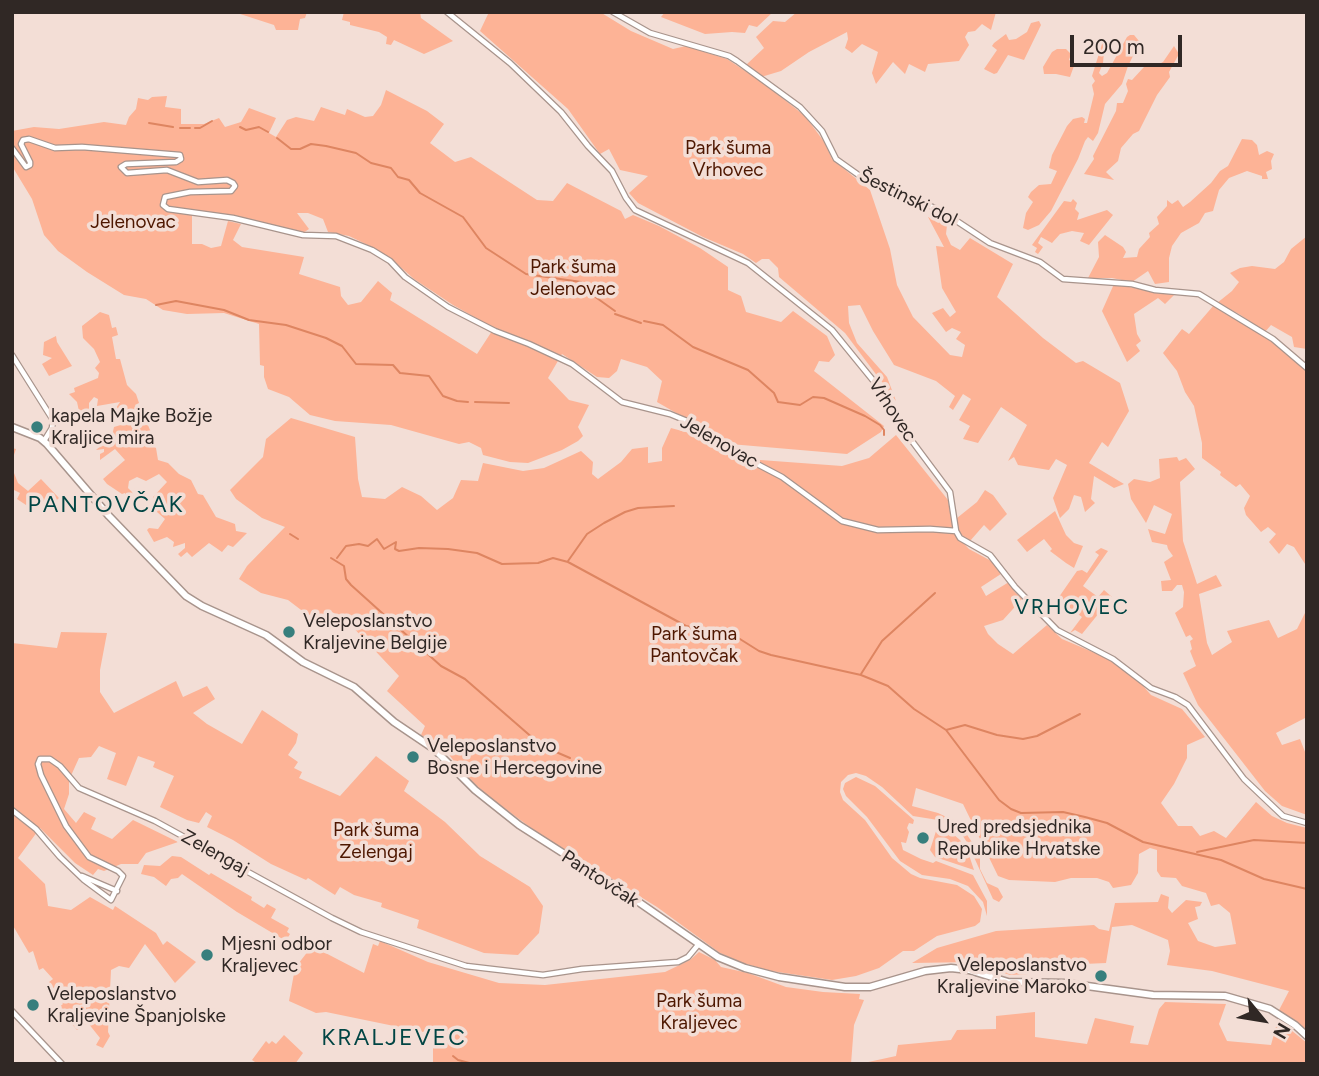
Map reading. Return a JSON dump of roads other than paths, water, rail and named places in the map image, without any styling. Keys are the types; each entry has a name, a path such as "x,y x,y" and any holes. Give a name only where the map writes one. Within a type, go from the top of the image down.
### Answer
{"main road":[{"name":"Pantovčak","path":"12,427 44,441 109,516 186,596 267,635 303,662 354,687 394,722 434,749 500,811 541,841 624,892 718,957 745,968 789,979 837,986 870,987 925,971 951,968 970,970 1018,983 1065,983 1143,994 1225,996 1270,1009 1307,1036"}],"street":[{"name":"Vrhovec","path":"447,12 510,63 561,112 612,171 635,209 748,263 832,330 885,395 903,429 950,492 956,531"},
{"name":"Šestinski dol","path":"613,12 650,33 729,56 737,61 800,107 822,131 836,159 870,183 940,210 998,248 1040,262 1063,279 1092,280 1199,295 1273,339 1307,368"},
{"name":"Jelenovac","path":"12,148 26,167 30,162 21,144 23,139 55,148 103,148 180,155 181,159 176,162 126,164 121,167 127,173 167,170 198,182 227,180 233,183 231,191 174,194 164,199 163,205 168,209 233,218 303,234 336,236 372,250 448,307 495,331 572,364 622,402 687,421 736,453 782,477 835,518 878,530 930,528 956,531"},
{"path":"12,355 53,420 51,430 44,441"},
{"path":"956,531 962,540 981,549 996,561 1015,587 1057,630 1113,659 1151,688 1188,705 1244,779 1279,814 1307,823"},
{"name":"Zelengaj","path":"117,891 122,874 89,857 66,826 41,775 38,764 40,759 50,759 60,766 79,788 155,821 332,918 379,938 466,965 543,975 582,969 678,962 688,957 698,945"},
{"path":"12,810 36,829 78,875 111,901 117,891 78,875"},
{"path":"12,1012 62,1064"}],"waterway":[{"path":"195,128 212,121"},
{"path":"149,123 173,127"},
{"path":"240,127 246,130 259,127 268,132"},
{"path":"180,128 190,128"},
{"path":"277,138 291,149 300,149 311,144 326,146 356,153 371,163 391,168 398,177 409,180 420,193 463,217 486,248 526,274 581,282 594,296 615,311"},
{"path":"156,305 176,301 224,310 249,320 286,325 342,346 356,364 393,365 400,373 429,376 443,396 468,402"},
{"path":"615,314 641,323"},
{"path":"644,321 663,325 693,347 748,370 774,393 778,402 800,405 813,397 824,398 880,425 884,435"},
{"path":"475,402 509,403"},
{"path":"568,561 587,534 625,512 638,508 674,506"},
{"name":"Jelenovac","path":"290,534 298,539"},
{"path":"337,558 346,546 368,546 377,539 384,549 396,542 395,549 399,551 419,548 448,549 477,553 502,564 538,563 553,558 568,562 686,626 732,634 759,651 861,675 888,686 914,709 946,730 999,800 1011,809 1021,813 1063,812 1085,817 1107,823 1143,842 1221,860 1264,879 1307,889"},
{"path":"331,558 344,566 346,579 351,585 441,666 465,679 542,746 570,758"},
{"path":"861,674 882,641 935,593"},
{"path":"946,730 965,725 997,735 1023,739 1037,736 1080,714"},
{"path":"1197,852 1254,840 1307,843"},
{"path":"453,1056 473,1064"}],"place":[{"name":"kapela Majke Božje Kraljice mira","path":"37,427"},
{"name":"Veleposlanstvo Kraljevine Belgije","path":"289,632"},
{"name":"Veleposlanstvo Bosne i Hercegovine","path":"413,757"},
{"name":"Ured predsjednika Republike Hrvatske","path":"923,838"},
{"name":"Mjesni odbor Kraljevec","path":"207,955"},
{"name":"Veleposlanstvo Kraljevine Maroko","path":"1101,976"},
{"name":"Veleposlanstvo Kraljevine Španjolske","path":"33,1005"}],"district":[{"name":"PANTOVČAK","path":"106,505"},
{"name":"VRHOVEC","path":"1072,608"},
{"name":"KRALJEVEC","path":"394,1038"}],"park label":[{"name":"Park šuma Vrhovec","path":"728,159"},
{"name":"Park šuma Jelenovac","path":"573,278"},
{"name":"Park šuma Pantovčak","path":"694,645"},
{"name":"Park šuma Zelengaj","path":"376,841"},
{"name":"Park šuma Kraljevec","path":"699,1012"}]}
